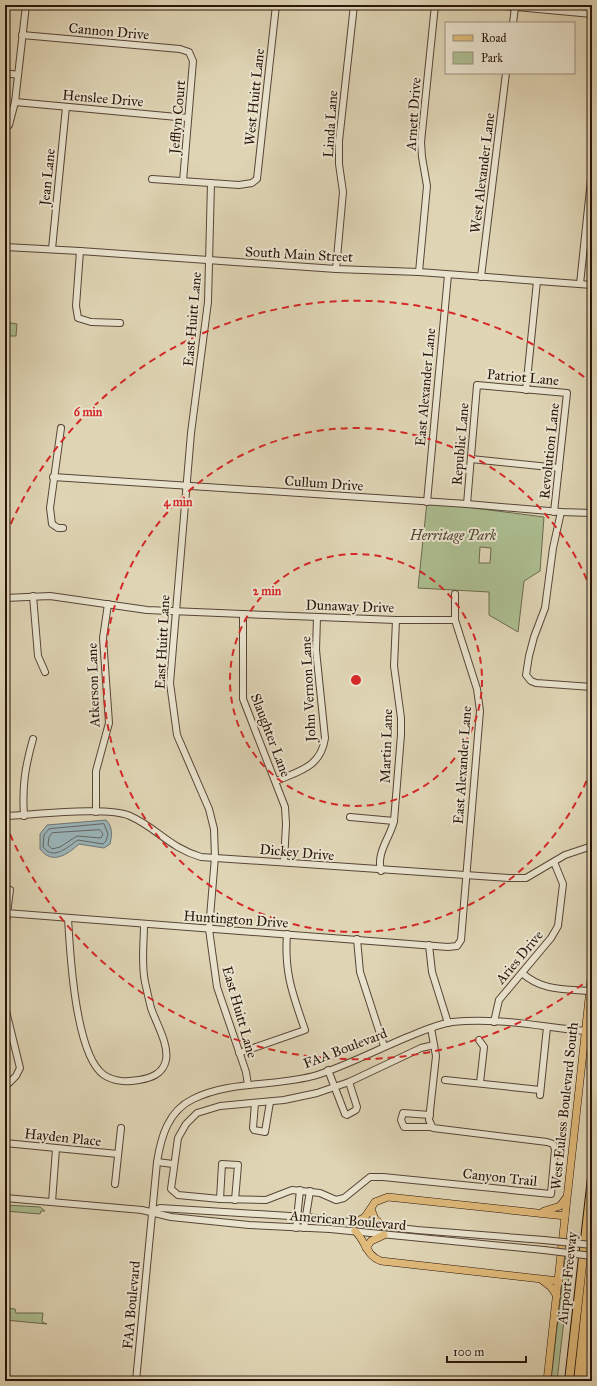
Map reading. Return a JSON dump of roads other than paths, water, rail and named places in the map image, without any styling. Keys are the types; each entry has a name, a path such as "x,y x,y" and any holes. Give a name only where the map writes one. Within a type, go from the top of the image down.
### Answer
{"highway":[{"name":"Airport Freeway","path":"569,1381 592,1178"},
{"path":"578,1381 592,1251"},
{"path":"584,1381 592,1309"}],"main road":[{"name":"West Euless Boulevard South","path":"562,1244 592,971"},
{"path":"536,1213 560,1206 567,1196"},
{"path":"356,1222 365,1217 375,1202 382,1199 394,1198 565,1216"},
{"path":"370,1209 375,1219 383,1226"},
{"path":"536,1213 554,1217 563,1231"},
{"path":"355,1232 363,1239 366,1248 372,1257 386,1262 559,1281"},
{"path":"366,1248 371,1240 384,1234"},
{"name":"Airport Freeway","path":"547,1381 562,1244"},
{"path":"538,1279 555,1274 560,1267"},
{"path":"538,1279 551,1287 557,1296"}],"street":[{"path":"9,125 15,102 26,5"},
{"name":"West Huitt Lane","path":"211,183 247,185 252,184 257,179 276,5"},
{"name":"Linda Lane","path":"336,269 343,192 339,164 339,141 354,5"},
{"name":"Arnett Drive","path":"419,272 427,186 421,142 435,5"},
{"path":"494,5 592,14"},
{"path":"513,22 515,7"},
{"name":"Cannon Drive","path":"22,35 180,49 186,50 192,56"},
{"name":"Jefflyn Court","path":"183,181 194,61 192,56"},
{"path":"5,73 18,75"},
{"name":"West Alexander Lane","path":"481,277 506,74"},
{"name":"Henslee Drive","path":"15,102 188,118"},
{"name":"Jean Lane","path":"52,249 66,106"},
{"path":"580,284 592,170"},
{"path":"152,179 211,183 208,260"},
{"name":"South Main Street","path":"5,247 80,250 336,269 419,272 592,285"},
{"path":"80,250 76,306 78,318 91,322 120,323"},
{"name":"East Huitt Lane","path":"208,260 208,302 191,433 170,683 174,721 180,745 209,809 214,829 215,857 210,929 218,987 248,1085"},
{"name":"East Alexander Lane","path":"427,502 448,275"},
{"path":"526,390 537,282"},
{"name":"Patriot Lane","path":"477,385 566,393"},
{"name":"Republic Lane","path":"467,504 477,385"},
{"name":"Revolution Lane","path":"566,393 559,468 558,512 545,608 528,656 526,675 531,681 536,683 592,687"},
{"path":"61,428 53,477 50,508 52,524 58,528 63,528"},
{"path":"471,459 559,468"},
{"name":"Cullum Drive","path":"53,477 467,504 558,512 592,513"},
{"name":"East Alexander Lane","path":"455,594 455,620 477,689 480,711 461,940"},
{"path":"33,596 38,656 45,672"},
{"name":"Dunaway Drive","path":"5,598 33,596 68,597 108,604 175,611 396,620 455,620"},
{"name":"Atkerson Lane","path":"96,812 96,771 109,723 103,638 108,604"},
{"name":"Slaughter Lane","path":"243,614 242,699 276,781 286,817 284,862"},
{"name":"John Vernon Lane","path":"276,781 304,769 314,762 318,758 324,745 325,738 316,650 317,617"},
{"name":"Martin Lane","path":"381,871 380,859 382,848 392,831 394,821 401,735 401,718 394,666 396,620"},
{"path":"24,816 22,788 26,764 33,739"},
{"name":"Dickey Drive","path":"5,816 112,811 130,816 169,843 188,853 215,857 381,871 466,876 526,878 575,850 592,846"},
{"path":"350,817 394,821"},
{"name":"Aries Drive","path":"494,1022 499,1000 551,938 558,926 563,884 554,862"},
{"path":"5,930 10,890"},
{"name":"Huntington Drive","path":"6,913 454,947 457,946 461,940"},
{"path":"68,918 73,990 90,1053 96,1067 103,1074 120,1082 128,1082 157,1074 162,1069 166,1055 151,1007 144,976 144,924"},
{"path":"239,1053 305,1030 287,974 285,957 287,934"},
{"path":"357,939 360,972 384,1046"},
{"path":"429,945 432,972 448,1023"},
{"path":"522,972 533,982 545,987 590,991"},
{"path":"5,1008 20,1068 16,1076 5,1087"},
{"name":"FAA Boulevard","path":"136,1381 160,1141 166,1126 180,1108 192,1099 213,1092 248,1085 302,1078 328,1070 384,1046 448,1023 494,1022 585,1031"},
{"path":"445,1080 480,1083 540,1093 548,1027"},
{"path":"430,1115 403,1113 401,1120 404,1128 431,1126 430,1115 436,1056 431,1028"},
{"path":"479,1040 484,1047 480,1083"},
{"path":"304,1228 310,1191 292,1190 266,1200 235,1200 174,1194 171,1189 173,1164 178,1138 186,1124 198,1113 220,1106 284,1100 334,1087 349,1082 421,1048 434,1045"},
{"path":"328,1070 345,1114 347,1115 356,1110 357,1107 349,1082"},
{"path":"255,1103 253,1128 254,1130 265,1132 270,1102"},
{"name":"Canyon Trail","path":"310,1191 339,1200 355,1190 370,1177 383,1177 550,1194 555,1149 553,1144 433,1128 431,1126"},
{"path":"115,1184 121,1128"},
{"name":"Hayden Place","path":"5,1143 118,1154"},
{"path":"52,1202 56,1148"},
{"path":"157,1162 173,1164"},
{"path":"220,1199 222,1164 238,1165 235,1200"},
{"path":"296,1228 300,1190"},
{"name":"American Boulevard","path":"5,1198 152,1211 160,1215 170,1217 384,1234 592,1256"},
{"name":"American Boulevard","path":"152,1211 160,1208 297,1216 383,1226 592,1245"}],"water":[{"path":"106,820 110,825 111,834 110,844 104,848 79,844 70,852 60,857 49,857 40,849 40,834 47,825"}],"park label":[{"name":"Herritage Park","path":"453,535"}]}
